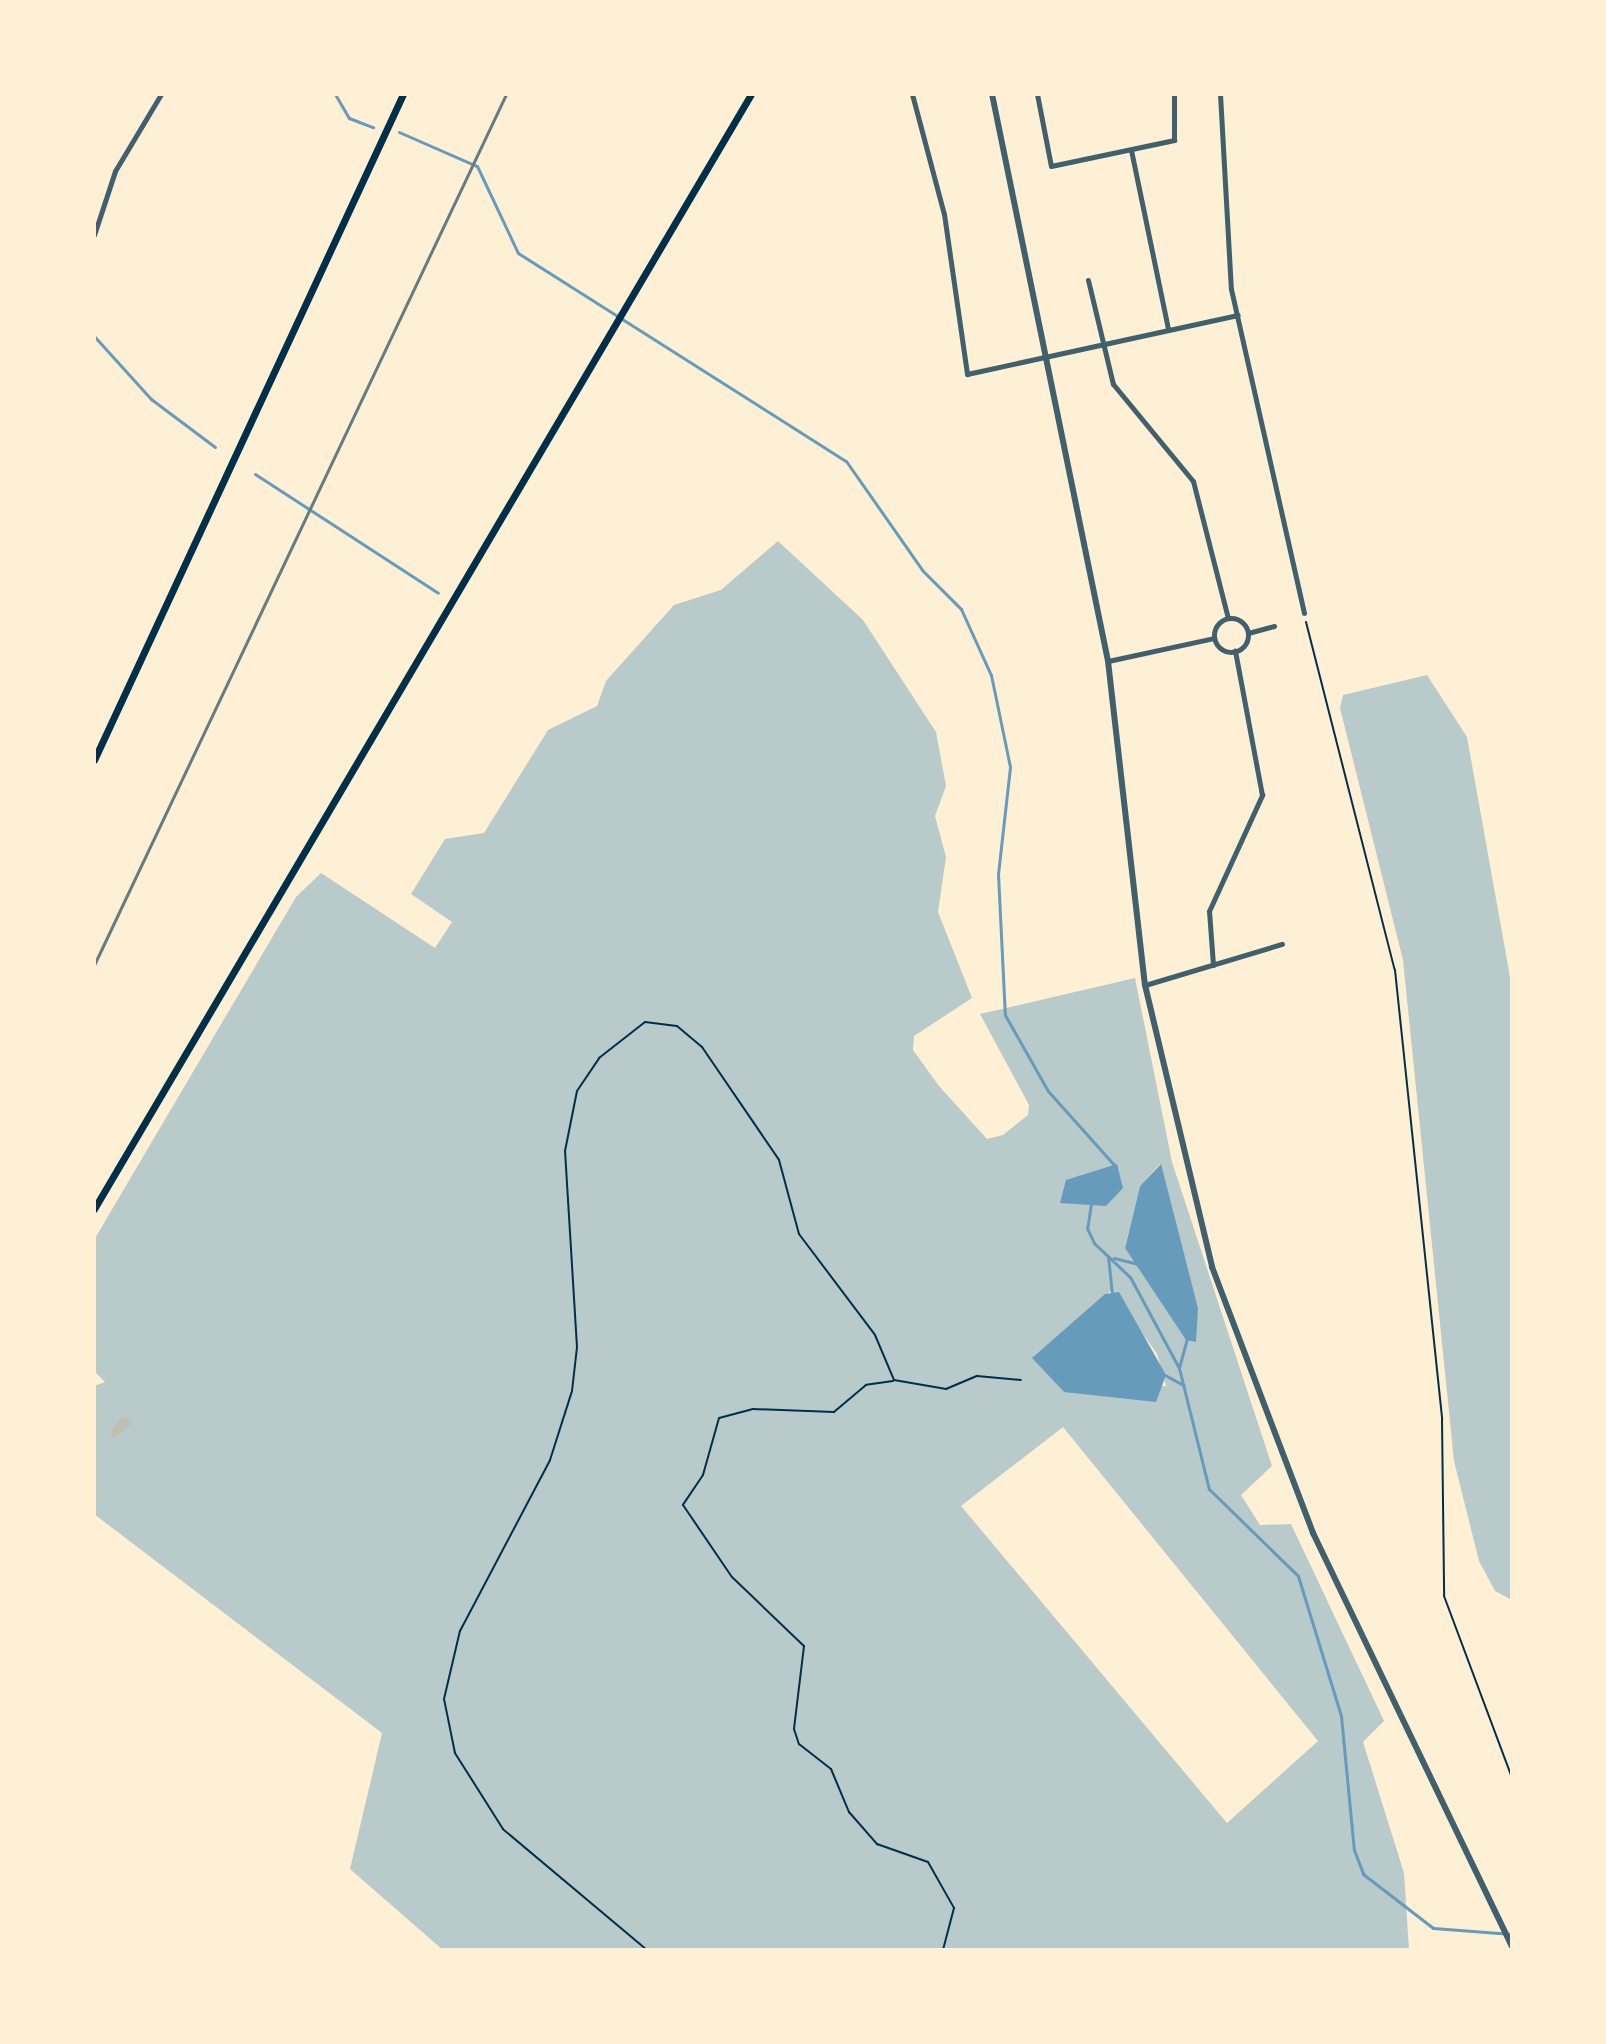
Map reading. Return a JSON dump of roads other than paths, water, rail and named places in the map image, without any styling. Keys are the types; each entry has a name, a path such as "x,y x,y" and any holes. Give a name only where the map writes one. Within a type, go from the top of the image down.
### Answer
{"main road":[{"path":"94,760 403,94"},
{"path":"94,1209 751,94"}],"street":[{"path":"94,235 115,171 161,94"},
{"path":"912,94 944,214 967,374 1102,342 1238,315"},
{"path":"992,94 1108,661 1145,985 1185,1169 1248,1375 1313,1533 1512,1947"},
{"path":"1037,94 1051,166 1174,140 1174,94"},
{"path":"1220,94 1224,216 1238,315 1304,613"},
{"path":"1131,150 1168,329"},
{"path":"1088,280 1113,384 1193,481 1228,618 1248,633"},
{"path":"1108,661 1214,638 1228,618"},
{"path":"1213,965 1209,911 1262,795 1235,651 1248,633 1274,626"},
{"path":"1214,638 1235,651"},
{"path":"1145,985 1282,944"}],"water":[{"path":"1117,1164 1123,1188 1106,1206 1060,1203 1066,1180"},
{"path":"1161,1164 1198,1308 1196,1342 1186,1340 1125,1248 1140,1186"},
{"path":"1119,1292 1166,1375 1156,1402 1064,1392 1032,1358 1105,1294"}],"waterway":[{"path":"335,94 349,118 373,127"},
{"path":"399,132 477,166 518,253 846,461 923,571 961,609 991,675 1010,767 998,874 1005,1015 1048,1091 1116,1167"},
{"path":"94,336 151,399 215,447"},
{"path":"255,474 438,593"},
{"path":"1091,1204 1087,1228 1094,1243 1130,1277 1179,1368 1209,1489 1298,1576 1341,1716 1354,1850 1363,1874 1433,1928 1512,1934"},
{"path":"1108,1256 1112,1293"},
{"path":"1114,1258 1138,1264"},
{"path":"1179,1368 1187,1338"},
{"path":"1165,1375 1183,1385"}],"railway":[{"path":"94,965 506,94"}]}
